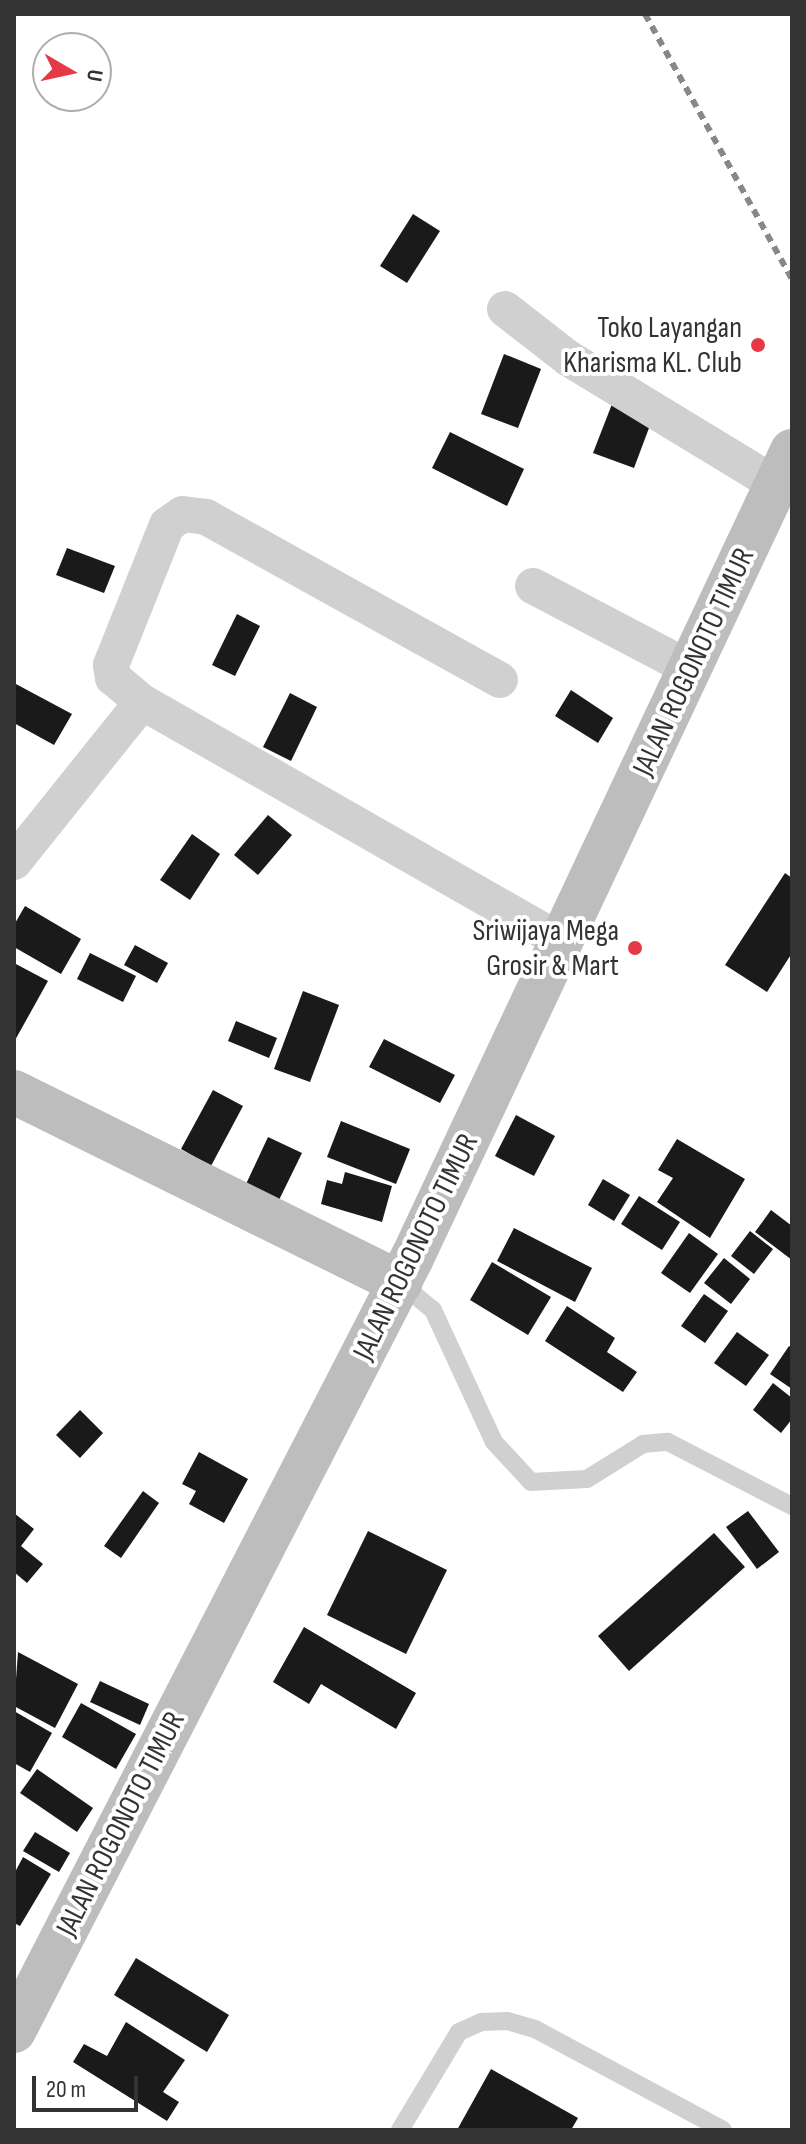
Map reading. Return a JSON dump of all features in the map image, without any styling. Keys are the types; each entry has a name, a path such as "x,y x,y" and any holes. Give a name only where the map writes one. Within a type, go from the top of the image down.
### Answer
{"main road":[{"name":"JALAN ROGONOTO TIMUR","path":"14,2031 400,1283 564,943 784,468"},
{"path":"14,1092 400,1283"}],"street":[{"path":"505,309 579,365 784,468"},
{"path":"500,680 206,517 183,514 167,525 111,665 113,678 142,702 564,943"},
{"path":"533,586 691,669"},
{"path":"14,862 142,702"}],"lane":[{"path":"400,1283 433,1310 494,1442 531,1482 587,1479 643,1444 668,1442 792,1506"},
{"path":"400,2130 459,2032 481,2022 507,2021 535,2029 723,2130"}],"building":[{"path":"413,214 440,231 407,283 380,266"},
{"path":"504,354 541,369 518,428 481,414"},
{"path":"612,404 652,420 634,468 593,453"},
{"path":"450,432 524,469 507,506 432,468"},
{"path":"67,548 115,566 104,593 56,575"},
{"path":"237,614 260,626 235,676 212,665"},
{"path":"14,683 72,714 54,745 14,723"},
{"path":"571,690 613,718 598,743 555,716"},
{"path":"290,693 317,707 291,761 263,747"},
{"path":"268,815 292,835 258,875 234,855"},
{"path":"192,834 220,854 190,900 160,880"},
{"path":"785,873 792,878 792,953 767,992 725,965"},
{"path":"25,906 81,939 61,974 14,947 14,925"},
{"path":"135,945 168,963 157,983 124,965"},
{"path":"90,953 136,976 123,1002 77,979"},
{"path":"14,963 48,981 14,1042"},
{"path":"303,991 339,1005 310,1082 274,1069"},
{"path":"236,1021 277,1038 269,1058 228,1041"},
{"path":"384,1039 455,1075 440,1103 369,1067"},
{"path":"213,1090 243,1106 211,1166 181,1149"},
{"path":"516,1115 555,1136 534,1176 495,1156"},
{"path":"341,1121 410,1149 396,1184 327,1157"},
{"path":"268,1137 302,1153 279,1200 246,1184"},
{"path":"677,1139 745,1179 710,1238 657,1202 673,1178 658,1170"},
{"path":"345,1172 392,1186 382,1222 321,1204 327,1180 342,1184"},
{"path":"603,1179 630,1195 614,1221 588,1205"},
{"path":"639,1196 680,1222 662,1250 621,1224"},
{"path":"771,1210 792,1226 792,1260 755,1232"},
{"path":"514,1228 592,1268 575,1302 497,1261"},
{"path":"750,1231 773,1249 754,1274 731,1256"},
{"path":"689,1233 718,1254 690,1293 661,1273"},
{"path":"724,1258 750,1279 731,1304 704,1283"},
{"path":"492,1262 551,1297 528,1335 470,1300"},
{"path":"704,1294 728,1311 705,1343 681,1326"},
{"path":"567,1306 615,1338 607,1352 637,1372 623,1392 545,1341"},
{"path":"737,1332 769,1355 746,1386 714,1363"},
{"path":"789,1346 792,1348 792,1389 770,1374"},
{"path":"773,1383 792,1398 792,1419 781,1433 753,1410"},
{"path":"80,1410 103,1433 80,1458 56,1435"},
{"path":"199,1452 248,1479 224,1523 189,1504 196,1491 182,1484"},
{"path":"143,1491 159,1503 121,1558 104,1546"},
{"path":"748,1511 779,1552 757,1569 726,1527"},
{"path":"14,1513 34,1529 21,1546 43,1564 27,1583 14,1572"},
{"path":"368,1531 447,1570 406,1654 327,1615"},
{"path":"714,1533 745,1567 629,1671 598,1636"},
{"path":"304,1627 416,1693 396,1729 321,1684 309,1704 273,1682"},
{"path":"18,1652 78,1684 55,1728 14,1706"},
{"path":"100,1681 149,1704 140,1725 90,1702"},
{"path":"81,1703 136,1734 116,1769 62,1737"},
{"path":"14,1711 52,1733 30,1772 14,1763"},
{"path":"37,1769 93,1808 77,1832 20,1793"},
{"path":"35,1832 70,1853 59,1872 23,1851"},
{"path":"23,1857 51,1874 20,1926 14,1923 14,1874"},
{"path":"136,1958 229,2015 207,2052 114,1995"},
{"path":"126,2022 185,2060 163,2092 179,2102 167,2121 73,2062 84,2044 107,2056"},
{"path":"491,2069 578,2118 571,2130 457,2130"}],"railway":[{"path":"645,14 792,279"}],"place":[{"name":"Toko Layangan Kharisma KL. Club","path":"758,345"},
{"name":"Sriwijaya Mega Grosir & Mart","path":"635,948"}]}
